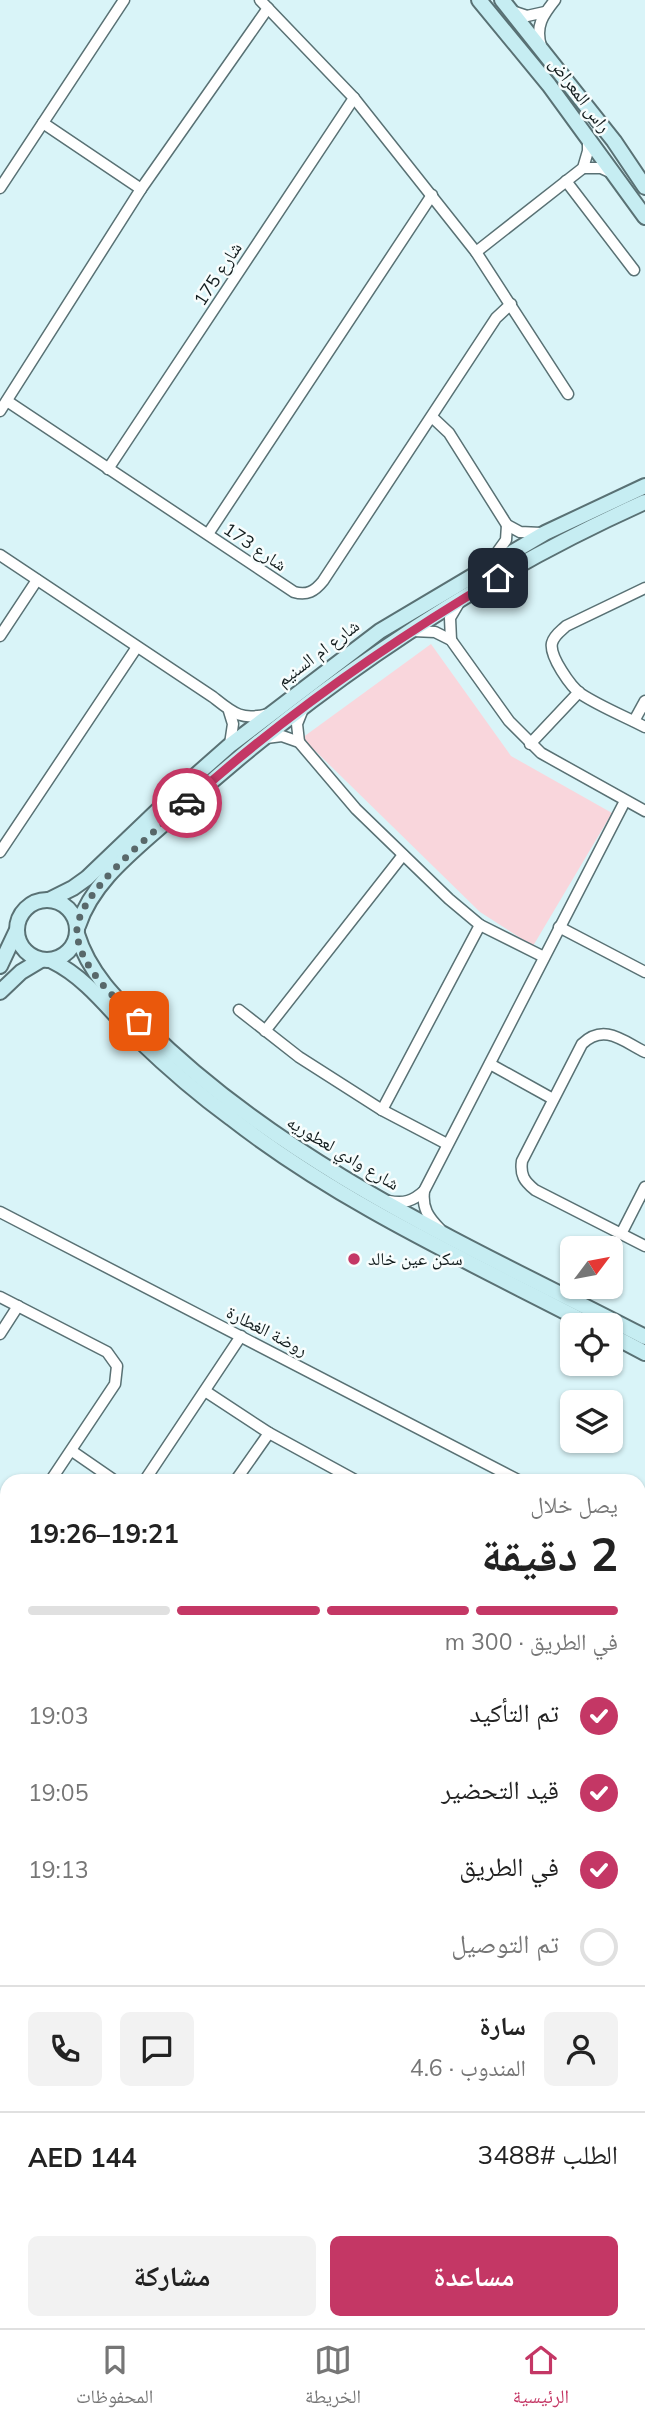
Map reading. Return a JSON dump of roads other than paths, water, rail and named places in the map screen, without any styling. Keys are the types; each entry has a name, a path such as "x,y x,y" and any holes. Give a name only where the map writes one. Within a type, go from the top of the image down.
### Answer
{"street":[{"path":"0,188 124,0"},
{"path":"260,0 354,97 432,195 476,252 568,394"},
{"name":"راس المعراض","path":"479,0 550,85 645,217"},
{"path":"543,50 539,27 545,12 555,0"},
{"path":"506,5 527,16 545,12"},
{"name":"راس المعراض","path":"506,5 643,181"},
{"path":"0,411 141,189 268,8"},
{"name":"شارع 175","path":"108,469 354,97"},
{"path":"43,123 141,189"},
{"path":"476,252 583,168 588,151 586,133"},
{"path":"583,168 601,168 617,176"},
{"path":"566,181 634,270"},
{"path":"208,534 432,195"},
{"name":"شارع 173","path":"7,401 294,592 311,592 323,581 496,318 511,304"},
{"path":"432,417 449,433 507,525 520,532 545,533"},
{"name":"شارع ام السنيم","path":"49,900 87,878 229,746 380,631 545,533 645,486"},
{"name":"شارع ام السنيم","path":"77,930 87,904 107,877 209,782 361,664 536,556 645,502"},
{"path":"486,566 503,544 507,525"},
{"path":"0,555 213,697 229,711 244,717 269,714"},
{"path":"0,636 37,580"},
{"path":"645,588 566,626 552,643 552,654 579,692 645,727"},
{"path":"451,640 450,618 461,600"},
{"path":"412,631 435,632 451,640 509,721 530,744 554,762 645,811"},
{"path":"0,852 137,647"},
{"path":"530,744 579,692"},
{"path":"634,721 645,701"},
{"path":"299,742 297,724 304,707"},
{"path":"229,711 233,724 229,746"},
{"path":"264,738 282,736 299,742 356,809 449,899 480,925 544,957"},
{"path":"444,1234 427,1214 423,1201 424,1191 625,801"},
{"path":"265,1031 403,855"},
{"path":"0,966 18,922 29,905 49,900 66,907 77,930 69,951 20,972 0,992"},
{"path":"382,1110 480,925"},
{"path":"559,927 645,972"},
{"name":"شارع وادي لعطوريه","path":"77,930 89,965 100,981 167,1049 239,1109 292,1147 444,1234 645,1337"},
{"path":"16,932 24,950 47,960"},
{"name":"شارع وادي لعطوريه","path":"47,960 78,976 158,1058 197,1092 294,1164 342,1194 568,1313"},
{"path":"239,1010 299,1057 382,1110 447,1144"},
{"path":"645,1052 606,1034 589,1037 582,1044 522,1161 522,1177 535,1190 645,1246"},
{"path":"490,1064 553,1099"},
{"path":"621,1234 645,1188"},
{"path":"381,1200 404,1202 424,1191"},
{"name":"روضة الغطارة","path":"0,1212 506,1474"},
{"path":"0,1297 107,1352 117,1366 115,1384 55,1474"},
{"path":"0,1334 18,1306"},
{"path":"149,1474 241,1336"},
{"path":"623,1341 645,1353"},
{"path":"205,1391 268,1433 344,1474"},
{"path":"240,1474 268,1433"},
{"path":"72,1451 105,1474"}],"place":[{"name":"سكن عين خالد","path":"354,1259"}]}
